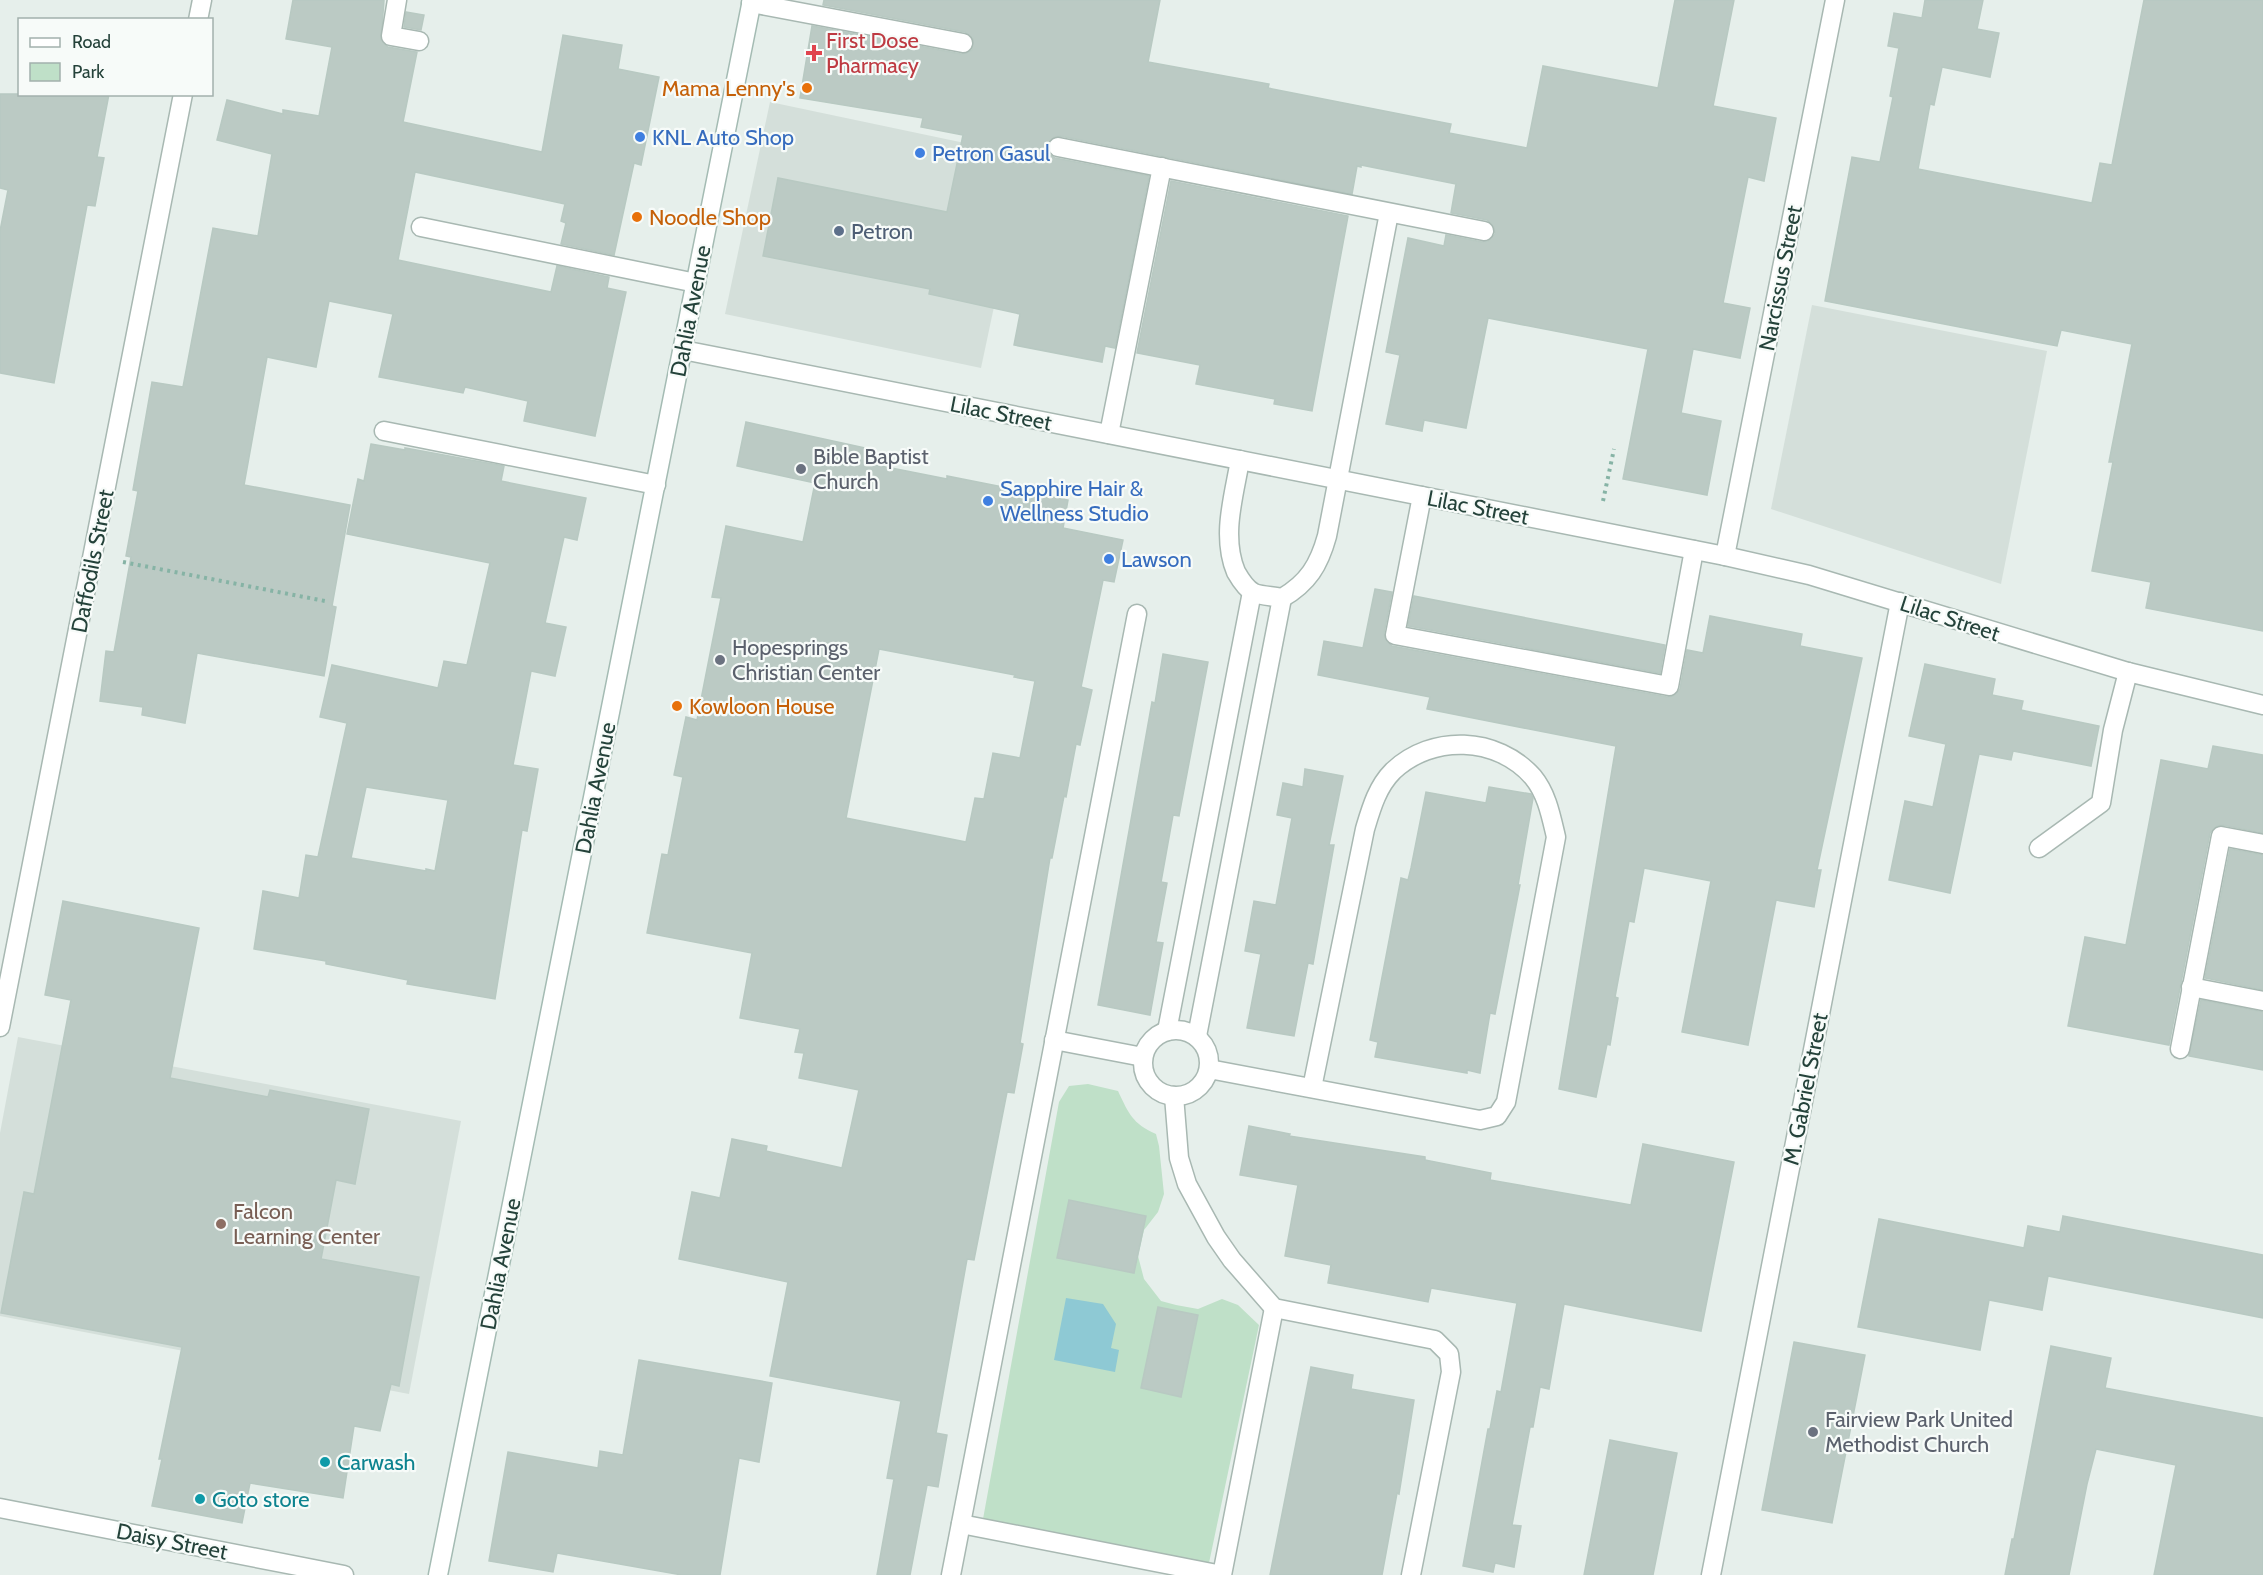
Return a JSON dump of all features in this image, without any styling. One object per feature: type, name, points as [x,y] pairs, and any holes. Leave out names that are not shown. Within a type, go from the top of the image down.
[{"type":"street","points":[[198,18],[202,0]]},
{"type":"street","points":[[397,0],[391,36],[419,41]]},
{"type":"street","name":"Narcissus Street","points":[[1725,556],[1834,0]]},
{"type":"street","points":[[752,1],[963,43]]},
{"type":"street","name":"Dahlia Avenue","points":[[438,1575],[752,1]]},
{"type":"street","name":"Daffodils Street","points":[[0,1027],[183,96]]},
{"type":"street","points":[[1058,147],[1484,231]]},
{"type":"street","points":[[1109,434],[1162,167]]},
{"type":"street","points":[[1240,460],[1229,522],[1228,540],[1232,562],[1240,580],[1252,592],[1282,598],[1298,588],[1311,573],[1322,552],[1389,213]]},
{"type":"street","points":[[421,227],[696,283]]},
{"type":"street","name":"Lilac Street","points":[[683,350],[1725,556],[1809,575],[2128,672],[2263,705]]},
{"type":"street","points":[[384,431],[656,485]]},
{"type":"street","points":[[1422,496],[1395,634],[1407,637],[1668,686],[1694,550]]},
{"type":"street","points":[[1167,1031],[1252,592]]},
{"type":"street","points":[[1197,1036],[1282,598]]},
{"type":"street","name":"M. Gabriel Street","points":[[1711,1575],[1900,602]]},
{"type":"street","points":[[951,1575],[1137,614]]},
{"type":"street","points":[[2039,848],[2101,803],[2114,730],[2128,672]]},
{"type":"street","points":[[1233,688],[1263,694]]},
{"type":"street","points":[[1209,1069],[1480,1120],[1497,1116],[1506,1102],[1556,837],[1549,805],[1533,778],[1509,757],[1480,745],[1449,744],[1418,753],[1392,772],[1374,798],[1365,829],[1312,1088]]},
{"type":"street","points":[[2180,1049],[2221,836],[2263,844]]},
{"type":"street","points":[[2191,987],[2263,1001]]},
{"type":"street","points":[[1167,1031],[1187,1031],[1197,1036],[1208,1051],[1209,1069],[1205,1081],[1186,1095],[1174,1096],[1157,1091],[1150,1084],[1143,1067],[1143,1057],[1151,1041],[1167,1031]]},
{"type":"street","points":[[1054,1041],[1143,1057]]},
{"type":"street","points":[[1174,1096],[1179,1158],[1187,1184],[1216,1237],[1232,1260],[1274,1308],[1435,1340],[1449,1354],[1451,1372],[1411,1575]]},
{"type":"street","points":[[961,1524],[1222,1575],[1274,1308]]},
{"type":"street","name":"Daisy Street","points":[[0,1508],[344,1575]]},
{"type":"path","points":[[1609,476],[1614,449]]},
{"type":"path","points":[[93,556],[325,601]]},
{"type":"shaded area","points":[[770,102],[1026,156],[981,368],[725,314]]},
{"type":"shaded area","points":[[1812,305],[2047,351],[2001,584],[1771,509]]},
{"type":"shaded area","name":"Falcon Learning Center","points":[[18,1037],[461,1121],[409,1394],[0,1316],[0,1133]]},
{"type":"green space","points":[[1088,1084],[1118,1091],[1136,1122],[1156,1134],[1164,1194],[1158,1212],[1144,1230],[1138,1256],[1144,1279],[1161,1301],[1198,1309],[1222,1299],[1238,1305],[1259,1325],[1209,1563],[983,1519],[1059,1102],[1069,1086]]},
{"type":"water","points":[[1066,1298],[1103,1304],[1116,1324],[1111,1348],[1119,1350],[1115,1372],[1054,1360]]},
{"type":"building","points":[[293,0],[384,0],[381,40],[388,47],[417,52],[403,122],[542,152],[563,35],[622,45],[618,69],[659,77],[641,165],[634,163],[614,255],[561,244],[566,223],[561,221],[565,204],[415,172],[398,260],[551,292],[557,266],[609,277],[607,288],[626,292],[595,436],[524,421],[528,401],[465,387],[463,393],[379,377],[393,314],[329,301],[316,367],[267,357],[244,485],[350,505],[332,606],[336,607],[324,676],[197,653],[185,723],[142,715],[143,707],[100,701],[106,651],[114,652],[131,557],[126,556],[138,491],[133,490],[152,382],[183,387],[213,228],[258,236],[272,154],[217,140],[227,100],[283,114],[283,110],[319,116],[332,47],[286,39]]},
{"type":"building","points":[[824,0],[1160,0],[1148,62],[1269,84],[1268,88],[1451,124],[1449,133],[1527,148],[1543,66],[1658,88],[1675,0],[1734,0],[1713,106],[1776,118],[1764,181],[1748,177],[1723,303],[1750,308],[1740,358],[1693,349],[1681,413],[1721,421],[1707,495],[1623,479],[1648,349],[1488,318],[1466,428],[1424,420],[1422,431],[1386,424],[1400,355],[1386,352],[1408,238],[1444,246],[1446,235],[1482,242],[1488,241],[1495,234],[1494,227],[1487,220],[1451,213],[1456,184],[1361,165],[1361,167],[1357,166],[1352,194],[1060,136],[1054,137],[1047,145],[1050,155],[1055,158],[1149,176],[1115,348],[1105,346],[1102,362],[1014,345],[1020,314],[929,294],[930,289],[763,256],[778,178],[947,212],[963,135],[921,127],[923,118],[800,98],[812,26],[961,54],[972,50],[973,39],[965,32],[823,5]]},
{"type":"building","points":[[1925,0],[1983,0],[1977,29],[1999,33],[1990,77],[1942,67],[1934,105],[1930,104],[1918,169],[2092,203],[2100,163],[2112,165],[2144,0],[2263,0],[2263,631],[2146,608],[2151,582],[2092,571],[2113,462],[2109,462],[2132,344],[2061,330],[2057,346],[1825,301],[1852,157],[1880,162],[1893,97],[1890,96],[1899,48],[1888,46],[1894,13],[1922,18]]},
{"type":"building","points":[[406,12],[424,15],[421,30],[404,27]]},
{"type":"building","points":[[0,94],[109,96],[97,157],[104,158],[95,206],[87,205],[54,383],[0,373],[0,231],[8,190],[0,188]]},
{"type":"building","points":[[1171,181],[1348,216],[1312,411],[1274,404],[1275,399],[1196,384],[1200,365],[1137,353]]},
{"type":"building","points":[[746,422],[870,449],[866,463],[947,479],[947,476],[1068,500],[1063,528],[1123,540],[1114,582],[1103,580],[1081,687],[1092,690],[1080,745],[1076,744],[1066,797],[1064,796],[1052,858],[1050,858],[1014,1093],[1007,1092],[974,1260],[967,1259],[936,1433],[947,1435],[938,1487],[927,1485],[910,1575],[877,1575],[894,1479],[887,1478],[901,1401],[770,1376],[788,1282],[679,1259],[692,1192],[720,1198],[732,1139],[767,1146],[766,1151],[842,1168],[859,1090],[799,1078],[804,1053],[795,1052],[800,1029],[740,1018],[752,953],[647,933],[662,854],[668,855],[683,777],[674,775],[686,717],[697,720],[721,598],[712,597],[726,526],[803,542],[815,483],[737,466]],"holes":[[[879,649],[1015,675],[1014,677],[1035,681],[1020,758],[993,753],[984,799],[975,798],[966,842],[846,818]]]},
{"type":"building","points":[[371,444],[504,466],[501,481],[586,498],[577,540],[564,537],[545,623],[566,627],[555,676],[531,671],[513,765],[538,769],[527,831],[522,830],[495,999],[407,984],[408,980],[326,964],[326,961],[254,949],[263,891],[299,898],[306,855],[318,857],[347,723],[320,717],[332,665],[438,688],[444,661],[467,665],[490,563],[347,534],[358,479],[364,481]],"holes":[[[366,787],[448,800],[435,871],[351,858]]]},
{"type":"building","points":[[1375,589],[1392,592],[1384,633],[1385,639],[1392,646],[1667,697],[1673,696],[1680,689],[1687,650],[1703,653],[1710,616],[1802,634],[1800,646],[1862,658],[1817,870],[1821,870],[1814,907],[1776,900],[1748,1045],[1682,1032],[1711,881],[1644,868],[1634,922],[1629,921],[1615,997],[1618,998],[1610,1045],[1607,1044],[1596,1097],[1559,1089],[1616,746],[1427,709],[1430,697],[1318,675],[1324,641],[1363,648]]},
{"type":"building","points":[[1414,596],[1665,645],[1660,673],[1408,626]]},
{"type":"building","points":[[1163,654],[1208,662],[1179,816],[1173,815],[1161,882],[1167,883],[1156,942],[1163,943],[1150,1015],[1098,1005],[1152,702],[1155,703]]},
{"type":"building","points":[[1925,664],[1995,679],[1992,695],[2023,701],[2021,710],[2099,726],[2091,766],[2013,751],[2011,760],[1979,754],[1950,893],[1889,880],[1905,801],[1933,807],[1946,744],[1909,736]]},
{"type":"building","points":[[2213,746],[2263,755],[2263,833],[2223,825],[2217,826],[2210,833],[2169,1045],[2068,1026],[2085,937],[2126,945],[2161,760],[2208,769]]},
{"type":"building","points":[[1305,769],[1343,776],[1329,845],[1334,845],[1313,964],[1308,963],[1294,1036],[1247,1028],[1261,954],[1245,951],[1254,901],[1276,905],[1292,818],[1277,815],[1283,783],[1303,787]]},
{"type":"building","points":[[1489,787],[1531,794],[1533,798],[1518,885],[1520,885],[1495,1014],[1490,1013],[1480,1073],[1467,1070],[1467,1073],[1375,1057],[1378,1042],[1370,1040],[1401,878],[1408,880],[1426,792],[1486,803]]},
{"type":"building","points":[[2230,849],[2263,855],[2263,990],[2205,978]]},
{"type":"building","name":"Falcon Learning Center","points":[[63,901],[199,928],[170,1078],[268,1097],[270,1090],[369,1109],[355,1184],[336,1180],[321,1259],[419,1277],[399,1386],[391,1384],[380,1431],[354,1426],[343,1498],[250,1483],[242,1523],[152,1506],[162,1459],[159,1459],[182,1347],[1,1313],[24,1192],[34,1194],[71,1000],[45,995]]},
{"type":"building","points":[[2201,1000],[2263,1012],[2263,1070],[2189,1056]]},
{"type":"building","points":[[1249,1126],[1290,1134],[1289,1136],[1425,1157],[1425,1160],[1491,1173],[1490,1180],[1631,1205],[1643,1144],[1734,1162],[1701,1331],[1564,1304],[1549,1389],[1540,1387],[1533,1427],[1530,1427],[1512,1525],[1521,1526],[1514,1567],[1495,1563],[1493,1572],[1463,1566],[1488,1429],[1490,1429],[1497,1391],[1501,1392],[1517,1303],[1431,1288],[1428,1302],[1328,1283],[1331,1265],[1285,1256],[1298,1185],[1240,1175]]},
{"type":"building","points":[[1069,1200],[1146,1216],[1134,1273],[1057,1258]]},
{"type":"building","points":[[2063,1216],[2263,1255],[2263,1318],[2048,1276],[2042,1310],[1989,1300],[1980,1350],[1858,1327],[1879,1219],[2024,1248],[2028,1226],[2060,1232]]},
{"type":"building","points":[[1158,1307],[1198,1315],[1181,1397],[1141,1388]]},
{"type":"building","name":"Fairview Park United Methodist Church","points":[[1794,1342],[1865,1355],[1832,1523],[1762,1510]]},
{"type":"building","points":[[2051,1346],[2111,1358],[2105,1388],[2263,1418],[2263,1575],[2154,1575],[2176,1465],[2096,1449],[2069,1575],[2005,1575]]},
{"type":"building","points":[[639,1360],[772,1383],[759,1462],[739,1458],[720,1575],[682,1575],[557,1553],[553,1572],[489,1561],[508,1452],[598,1468],[600,1451],[623,1455]]},
{"type":"building","points":[[1311,1367],[1353,1375],[1351,1389],[1414,1400],[1399,1494],[1397,1493],[1382,1575],[1270,1575]]},
{"type":"building","points":[[1610,1440],[1677,1453],[1653,1575],[1584,1575]]},
{"type":"place","name":"First Dose Pharmacy","points":[[814,53]]},
{"type":"place","name":"Mama Lenny's","points":[[807,88]]},
{"type":"place","name":"KNL Auto Shop","points":[[640,137]]},
{"type":"place","name":"Petron Gasul","points":[[920,153]]},
{"type":"place","name":"Noodle Shop","points":[[637,217]]},
{"type":"place","name":"Petron","points":[[839,231]]},
{"type":"place","name":"Bible Baptist Church","points":[[801,469]]},
{"type":"place","name":"Sapphire Hair & Wellness Studio","points":[[988,501]]},
{"type":"place","name":"Lawson","points":[[1109,559]]},
{"type":"place","name":"Hopesprings Christian Center","points":[[720,660]]},
{"type":"place","name":"Kowloon House","points":[[677,706]]},
{"type":"place","name":"Falcon Learning Center","points":[[221,1224]]},
{"type":"place","name":"Fairview Park United Methodist Church","points":[[1813,1432]]},
{"type":"place","name":"Carwash","points":[[325,1462]]},
{"type":"place","name":"Goto store","points":[[200,1499]]}]
